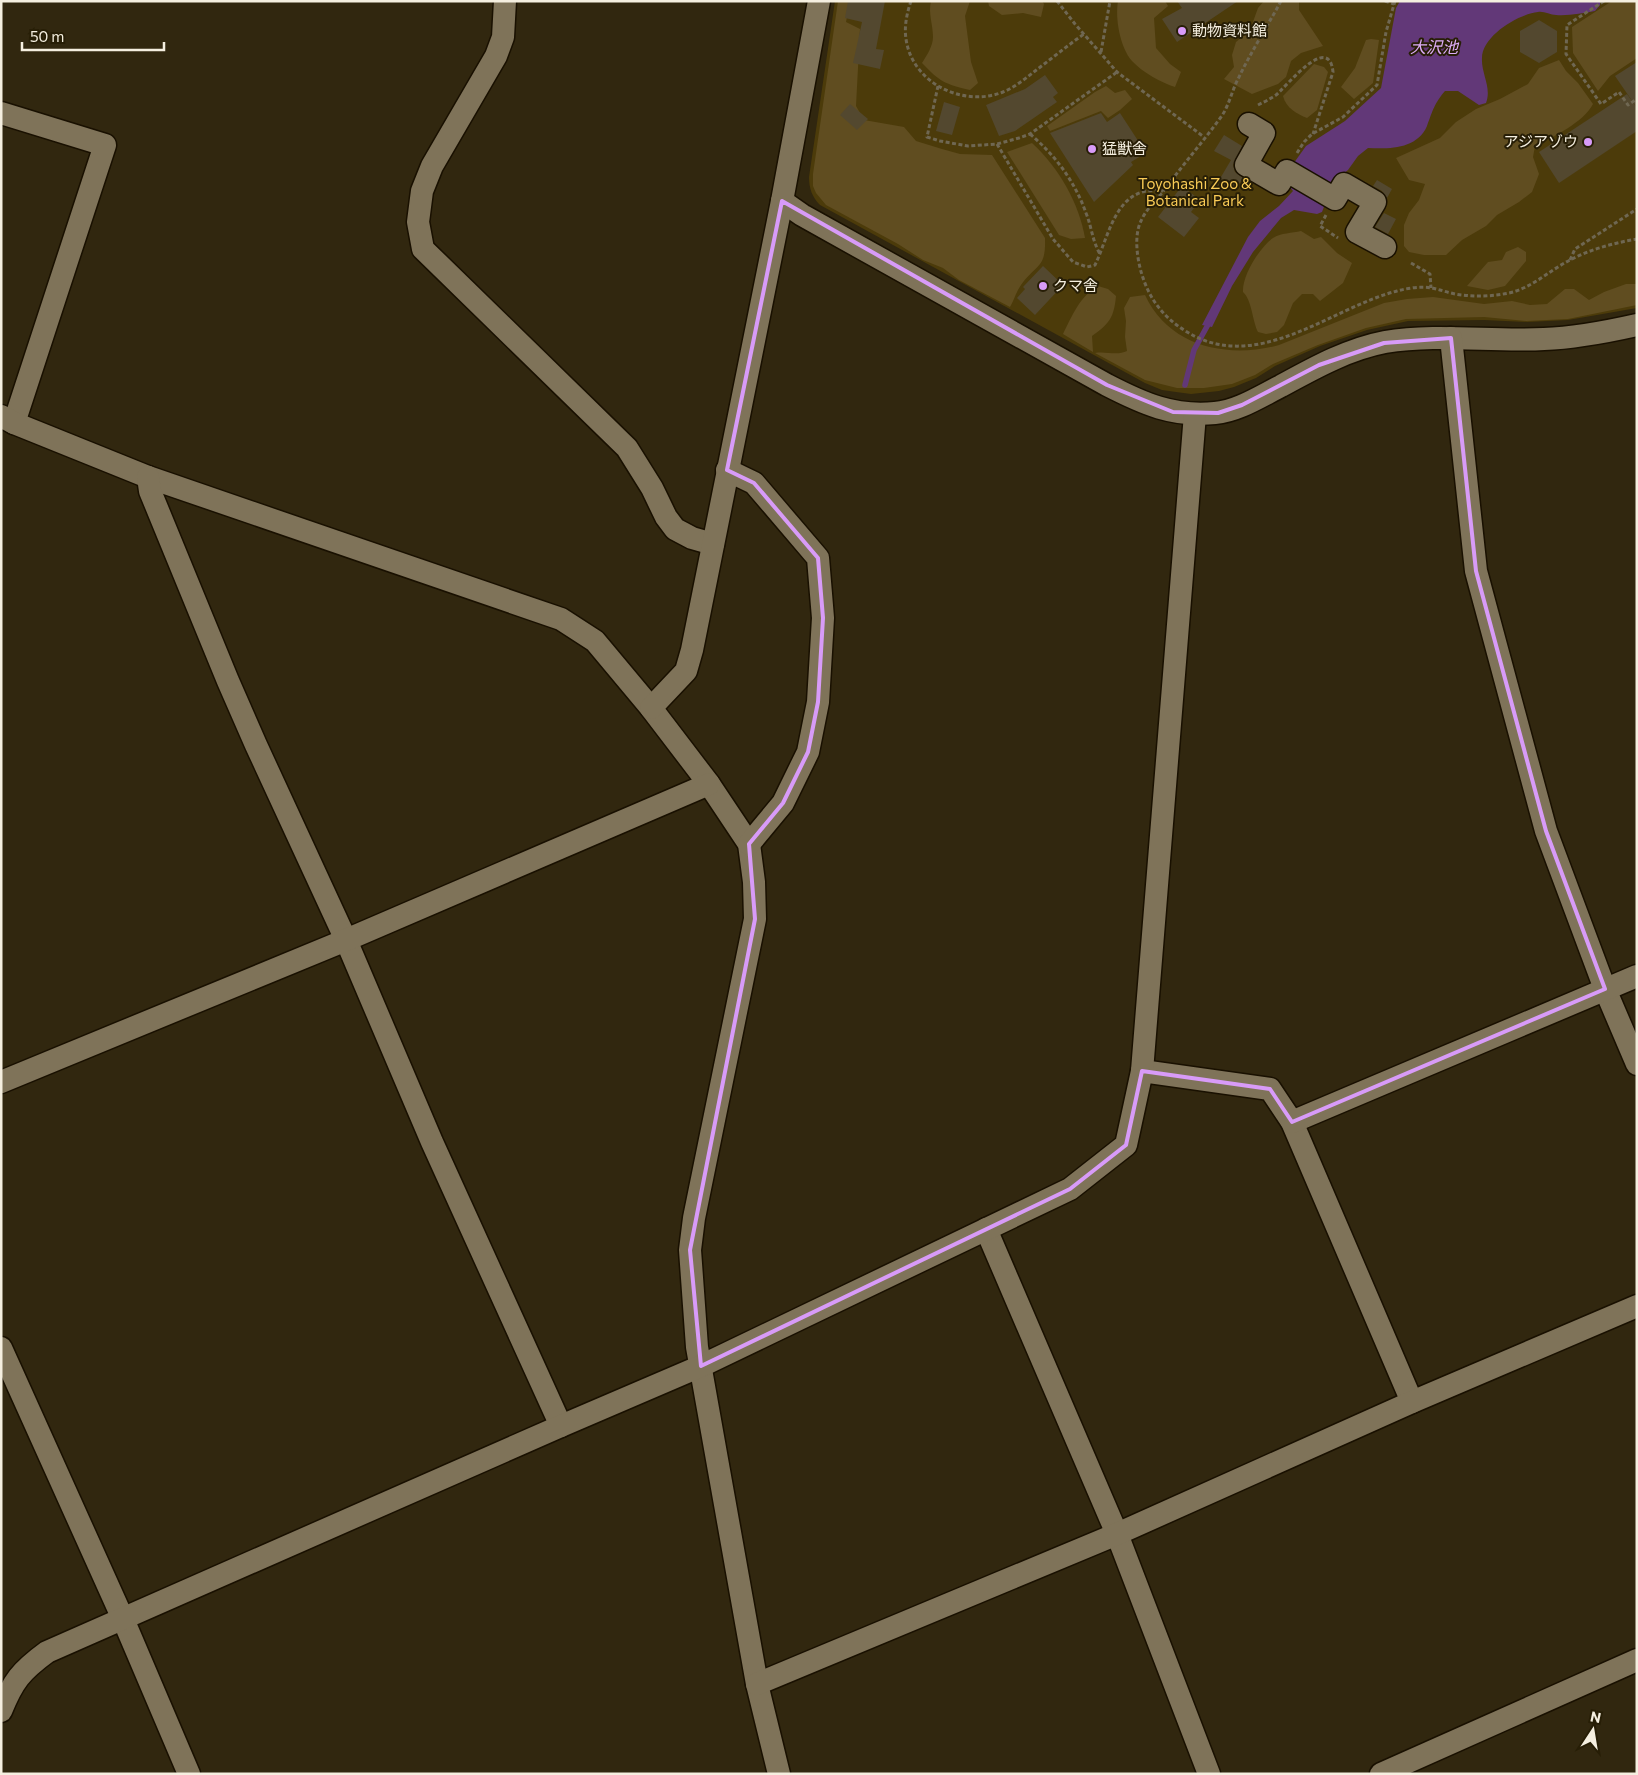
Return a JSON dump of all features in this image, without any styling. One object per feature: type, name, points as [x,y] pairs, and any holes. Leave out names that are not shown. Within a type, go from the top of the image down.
[{"type":"street","points":[[505,1],[503,37],[496,56],[432,166],[422,191],[418,222],[423,249],[627,448],[652,488],[666,517],[675,529],[692,538],[713,544]]},
{"type":"street","points":[[651,708],[686,670],[782,201],[818,1]]},
{"type":"street","points":[[1,113],[105,145],[8,420],[148,477],[561,620],[595,641],[651,708],[709,784],[749,844],[754,882],[755,918],[696,1208],[690,1250],[697,1348],[757,1684],[779,1774]]},
{"type":"street","points":[[1250,117],[1264,133],[1246,165],[1279,184],[1287,171],[1335,199],[1344,184],[1375,202],[1357,232],[1385,247]]},
{"type":"street","points":[[782,201],[802,215],[1135,399],[1173,412],[1195,414],[1218,412],[1242,405],[1319,365],[1357,350],[1384,343],[1412,338],[1544,340],[1596,334],[1637,325]]},
{"type":"street","points":[[1451,338],[1476,571],[1546,832],[1605,989],[1637,1064]]},
{"type":"street","points":[[1,1711],[9,1690],[26,1667],[47,1652],[701,1366],[1070,1189],[1126,1145],[1142,1071],[1195,414]]},
{"type":"street","points":[[727,470],[754,483],[818,558],[823,618],[818,702],[808,752],[783,803],[749,844]]},
{"type":"street","points":[[148,477],[150,491],[228,681],[346,940],[432,1142],[561,1426]]},
{"type":"street","points":[[1,1082],[346,940],[709,784]]},
{"type":"street","points":[[1292,1122],[1637,976]]},
{"type":"street","points":[[1142,1071],[1270,1088],[1292,1122],[1412,1402]]},
{"type":"street","points":[[986,1229],[1117,1534],[1209,1774]]},
{"type":"street","points":[[757,1684],[1117,1534],[1412,1402],[1637,1306]]},
{"type":"street","points":[[1,1348],[123,1619],[189,1774]]},
{"type":"street","points":[[1381,1774],[1637,1660]]},
{"type":"path","points":[[911,1],[905,25],[905,38],[908,49],[920,70],[938,86],[963,96],[976,97],[1003,92],[1015,86],[1084,34]]},
{"type":"path","points":[[1058,1],[1066,14],[1117,72],[1204,137]]},
{"type":"path","points":[[1100,53],[1110,1]]},
{"type":"path","points":[[1281,1],[1238,78],[1222,115],[1140,221],[1138,245],[1140,270],[1149,292],[1163,312],[1182,329],[1204,340],[1228,346],[1260,344],[1302,330],[1357,305],[1409,289],[1431,288],[1472,296],[1503,294],[1523,289],[1569,260],[1602,247],[1637,239]]},
{"type":"path","points":[[1293,159],[1304,142],[1312,134],[1343,116],[1377,85],[1386,32],[1395,3],[1385,1]]},
{"type":"path","points":[[1604,1],[1567,25],[1566,54],[1602,104],[1619,92],[1628,105],[1637,99]]},
{"type":"path","points":[[1250,117],[1313,59],[1322,58],[1331,62],[1333,72],[1312,134]]},
{"type":"path","points":[[938,86],[926,137],[954,144],[982,146],[1030,134],[1117,72]]},
{"type":"path","points":[[1030,134],[1051,154],[1076,188],[1087,215],[1093,243],[1100,254]]},
{"type":"path","points":[[996,144],[1053,239],[1073,262],[1087,267],[1094,265],[1100,254],[1109,226],[1130,198],[1150,190],[1163,191]]},
{"type":"path","points":[[1569,260],[1576,249],[1637,208]]},
{"type":"path","points":[[1411,263],[1430,274],[1431,288]]},
{"type":"highlighted area","points":[[782,201],[1107,385],[1173,412],[1218,413],[1242,405],[1319,365],[1384,343],[1451,338],[1476,571],[1546,831],[1605,989],[1292,1122],[1270,1089],[1142,1071],[1126,1145],[1070,1189],[701,1366],[690,1250],[755,919],[749,844],[783,803],[808,752],[818,702],[823,618],[818,558],[754,483],[727,470]]},
{"type":"green space","name":"Toyohashi Zoo & Botanical Park","points":[[835,1],[1637,1],[1637,308],[1568,320],[1527,322],[1484,320],[1408,321],[1367,330],[1320,346],[1234,387],[1219,391],[1191,394],[1162,390],[1145,383],[817,202],[812,192],[809,177]]},
{"type":"shaded area","points":[[838,1],[850,1],[846,22],[860,29],[856,106],[864,120],[904,127],[916,141],[960,154],[992,155],[1045,238],[1042,261],[1021,285],[1010,307],[959,280],[943,268],[923,260],[898,244],[826,205],[816,193],[813,186],[813,174]]},
{"type":"shaded area","points":[[931,1],[970,1],[965,16],[971,62],[978,83],[970,90],[943,81],[922,63],[933,40]]},
{"type":"shaded area","points":[[988,1],[1042,1],[1044,4],[1041,17],[1023,13],[1002,15],[989,6]]},
{"type":"shaded area","points":[[1118,1],[1165,1],[1168,6],[1154,18],[1156,48],[1170,64],[1181,72],[1175,87],[1147,73],[1136,65],[1128,55],[1119,33]]},
{"type":"shaded area","points":[[1264,1],[1299,1],[1299,10],[1323,46],[1301,53],[1291,61],[1286,77],[1278,84],[1252,94],[1224,79],[1234,67],[1232,55],[1236,42],[1250,30],[1258,8]]},
{"type":"shaded area","points":[[1612,1],[1637,1],[1637,58],[1610,76],[1598,91],[1573,53],[1572,27]]},
{"type":"shaded area","points":[[1366,40],[1379,40],[1373,83],[1354,99],[1341,87],[1355,68]]},
{"type":"shaded area","points":[[1559,60],[1593,104],[1589,111],[1575,123],[1559,134],[1535,146],[1533,157],[1539,174],[1532,192],[1497,215],[1486,226],[1462,240],[1446,255],[1424,255],[1409,252],[1404,246],[1404,225],[1409,213],[1419,200],[1425,184],[1409,180],[1396,158],[1440,138],[1456,122],[1476,109],[1528,84],[1539,68]]},
{"type":"shaded area","points":[[1314,64],[1324,67],[1328,72],[1317,110],[1307,118],[1289,107],[1283,96]]},
{"type":"shaded area","points":[[1106,86],[1115,93],[1125,90],[1132,99],[1108,118],[1101,111],[1050,131],[1047,126]]},
{"type":"shaded area","points":[[1032,143],[1051,163],[1073,199],[1085,238],[1071,239],[1059,235],[1007,152]]},
{"type":"shaded area","points":[[1301,231],[1314,239],[1321,237],[1337,253],[1352,263],[1343,283],[1320,301],[1313,294],[1302,294],[1293,303],[1284,325],[1277,332],[1266,334],[1258,332],[1248,300],[1243,292],[1245,278],[1262,248],[1273,238]]},
{"type":"shaded area","points":[[1518,247],[1526,252],[1526,261],[1505,286],[1488,290],[1467,286],[1488,262],[1502,260],[1506,252]]},
{"type":"shaded area","points":[[1626,284],[1637,284],[1637,305],[1568,319],[1526,321],[1484,317],[1406,319],[1366,328],[1318,345],[1232,384],[1204,388],[1177,388],[1145,380],[1095,353],[1127,351],[1124,308],[1130,297],[1145,295],[1156,313],[1169,327],[1184,337],[1202,345],[1240,350],[1260,349],[1279,345],[1384,303],[1407,299],[1433,297],[1484,304],[1512,301],[1530,305],[1547,304],[1565,289],[1574,289],[1589,300]]},
{"type":"shaded area","points":[[1098,286],[1108,289],[1116,296],[1110,320],[1092,336],[1093,352],[1063,334],[1081,301]]},
{"type":"water","name":"大沢池","points":[[1400,1],[1600,1],[1600,5],[1595,11],[1576,14],[1556,15],[1540,12],[1530,14],[1511,22],[1494,34],[1484,50],[1482,58],[1488,91],[1486,103],[1479,105],[1458,91],[1445,91],[1432,111],[1427,126],[1417,139],[1394,148],[1368,148],[1336,180],[1322,212],[1317,214],[1294,210],[1281,218],[1253,252],[1232,286],[1212,327],[1202,325],[1248,237],[1260,221],[1279,206],[1293,191],[1286,182],[1291,167],[1306,146],[1345,121],[1381,88],[1396,8]]},
{"type":"building","points":[[848,1],[885,1],[876,49],[884,50],[880,69],[853,63],[862,22],[845,18]]},
{"type":"building","name":"動物資料館","points":[[1177,1],[1238,1],[1177,42],[1162,19],[1182,8]]},
{"type":"building","points":[[1539,20],[1557,31],[1557,52],[1539,63],[1520,52],[1520,31]]},
{"type":"building","points":[[1637,62],[1637,108],[1615,76]]},
{"type":"building","points":[[1045,75],[1058,93],[1053,97],[1057,102],[1015,131],[999,136],[986,105],[1025,89]]},
{"type":"building","name":"アジアゾウ","points":[[1627,94],[1637,108],[1637,131],[1559,183],[1539,152]]},
{"type":"building","points":[[944,102],[960,107],[952,135],[936,131]]},
{"type":"building","points":[[850,104],[868,119],[857,130],[840,115]]},
{"type":"building","name":"猛獣舎","points":[[1101,113],[1107,122],[1120,113],[1146,153],[1131,162],[1133,165],[1094,202],[1050,133]]},
{"type":"building","points":[[1224,135],[1242,146],[1233,165],[1235,172],[1243,178],[1235,191],[1218,182],[1231,160],[1214,151]]},
{"type":"building","points":[[1377,180],[1392,189],[1387,198],[1382,191],[1373,186]]},
{"type":"building","points":[[1182,186],[1200,200],[1191,212],[1199,218],[1184,237],[1158,217]]},
{"type":"building","points":[[1384,213],[1396,219],[1388,234],[1375,227]]},
{"type":"building","name":"クマ舎","points":[[1043,266],[1063,285],[1035,315],[1017,298],[1025,289],[1023,287]]},
{"type":"waterway","points":[[1185,385],[1194,350],[1210,321]]},
{"type":"place","name":"動物資料館","points":[[1182,31]]},
{"type":"place","name":"アジアゾウ","points":[[1588,142]]},
{"type":"place","name":"猛獣舎","points":[[1092,149]]},
{"type":"place","name":"クマ舎","points":[[1043,286]]}]
